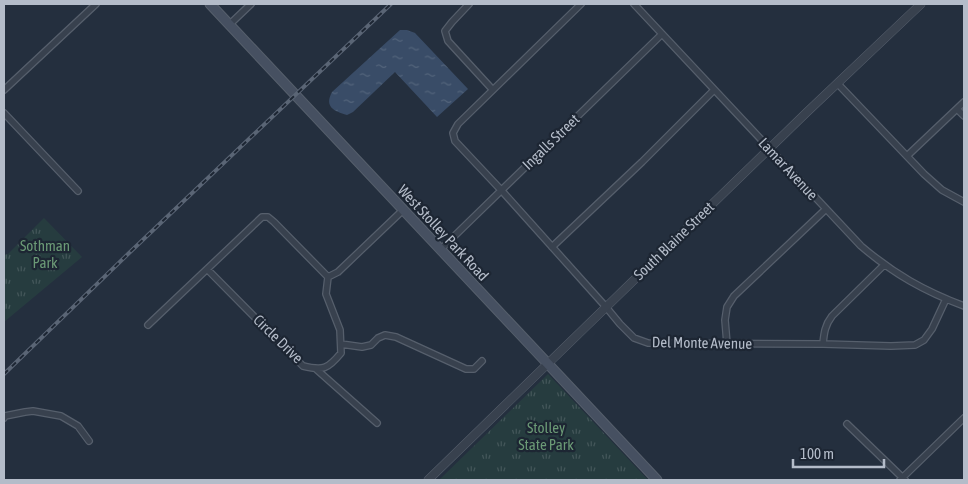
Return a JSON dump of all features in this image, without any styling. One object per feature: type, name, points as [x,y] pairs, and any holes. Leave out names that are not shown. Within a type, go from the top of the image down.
[{"type":"main road","name":"West Stolley Park Road","points":[[210,4],[657,480]]},
{"type":"street","points":[[4,90],[96,4]]},
{"type":"street","points":[[230,24],[251,4]]},
{"type":"street","points":[[469,4],[445,31],[448,41],[492,90],[581,4]]},
{"type":"street","name":"Lamar Avenue","points":[[634,4],[861,246],[884,265],[918,286],[964,306]]},
{"type":"street","name":"South Blaine Street","points":[[428,480],[921,4]]},
{"type":"street","name":"Ingalls Street","points":[[440,250],[662,34]]},
{"type":"street","points":[[838,84],[924,174],[942,190],[964,202]]},
{"type":"street","name":"Del Monte Avenue","points":[[492,90],[458,124],[453,133],[455,141],[634,338],[648,343],[915,345],[924,340],[932,329],[946,299]]},
{"type":"street","points":[[552,247],[642,162],[714,90]]},
{"type":"street","points":[[907,156],[964,102]]},
{"type":"street","points":[[957,109],[964,116]]},
{"type":"street","points":[[4,113],[78,191]]},
{"type":"street","points":[[727,344],[725,320],[727,307],[734,296],[826,209]]},
{"type":"street","points":[[328,277],[338,272],[403,210]]},
{"type":"street","points":[[148,325],[262,217],[268,217],[274,222],[328,277]]},
{"type":"street","points":[[823,344],[824,332],[828,322],[884,265]]},
{"type":"street","name":"Circle Drive","points":[[207,269],[303,366],[316,369],[327,367],[342,353],[341,344]]},
{"type":"street","points":[[328,277],[326,294],[340,330],[341,344],[362,347],[371,345],[378,338],[385,335],[466,369],[474,369],[482,361]]},
{"type":"street","points":[[316,369],[377,423]]},
{"type":"street","points":[[4,418],[5,416],[33,411],[61,416],[78,426],[89,441]]},
{"type":"street","points":[[847,424],[903,479],[964,418]]},
{"type":"green space","name":"Sothman Park","points":[[44,218],[82,257],[4,322],[4,255],[8,254]]},
{"type":"green space","name":"Stolley State Park","points":[[548,374],[648,480],[439,480]]},
{"type":"water","points":[[400,30],[415,33],[468,89],[437,117],[395,72],[353,112],[347,115],[334,110],[329,101],[332,92]]},
{"type":"railway","points":[[4,374],[391,4]]}]
